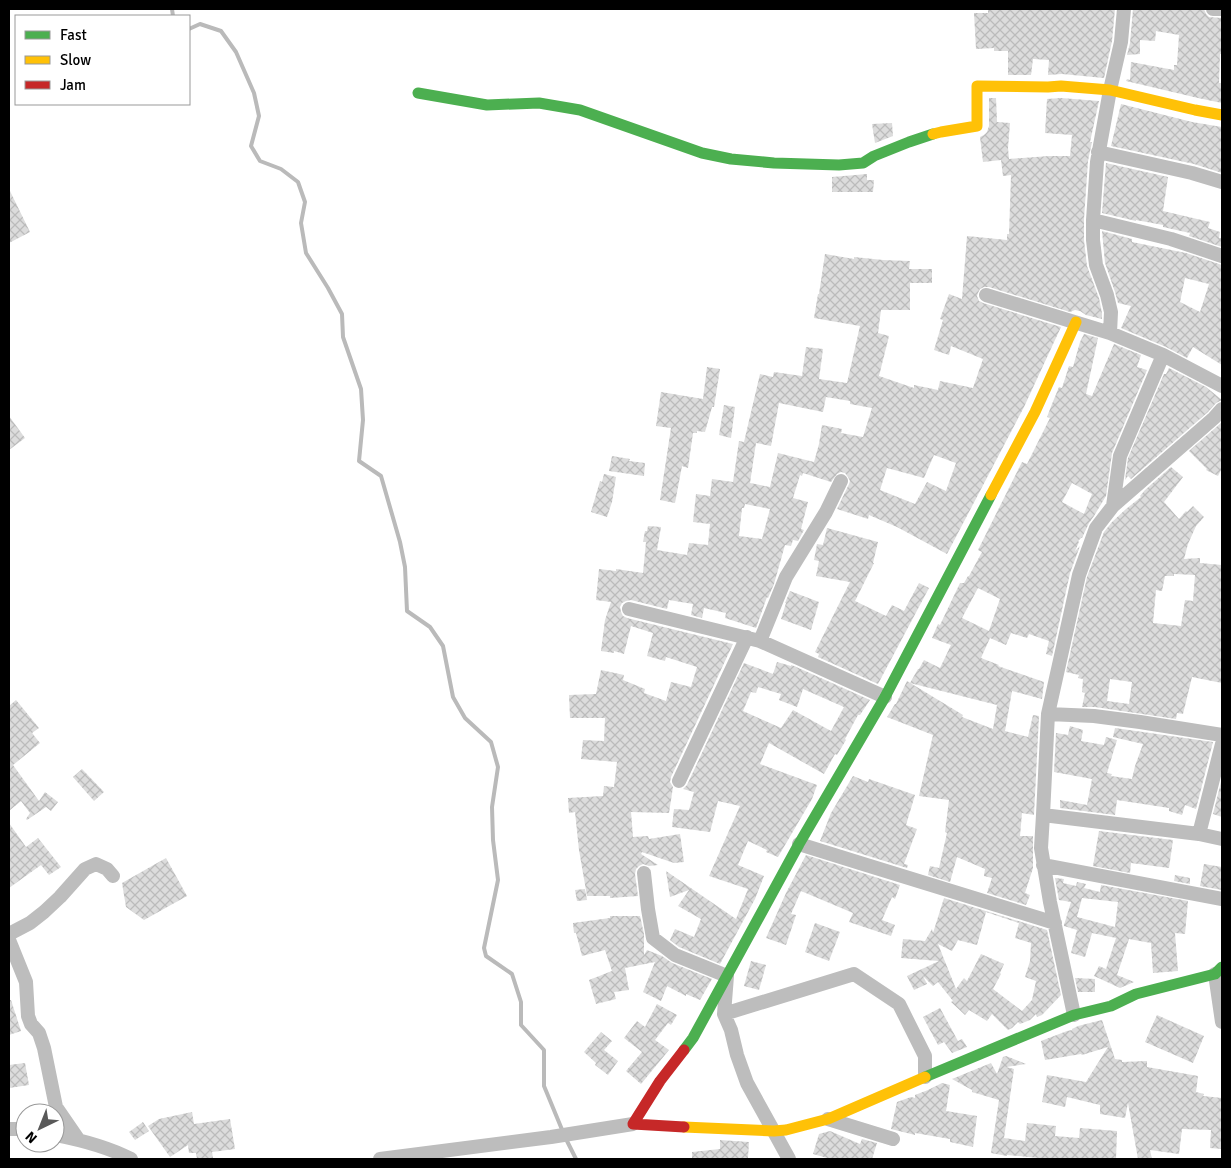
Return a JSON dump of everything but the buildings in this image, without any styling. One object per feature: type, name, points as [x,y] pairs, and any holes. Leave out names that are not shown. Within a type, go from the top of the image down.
[{"type":"street","points":[[1110,333],[1111,312],[1096,265],[1093,220],[1098,152],[1121,42],[1124,9]]},
{"type":"street","points":[[1214,9],[1222,9]]},
{"type":"street","points":[[418,93],[487,105],[539,103],[580,110],[702,153],[731,159],[774,163],[839,165],[863,163],[874,156],[909,142],[941,132],[977,126],[977,86],[1061,86],[1110,90],[1222,115]]},
{"type":"street","points":[[1098,152],[1222,182]]},
{"type":"street","points":[[1093,220],[1171,239],[1222,256]]},
{"type":"street","points":[[986,295],[1110,333],[1164,355],[1222,386]]},
{"type":"street","points":[[633,1124],[660,1081],[693,1038],[799,844],[885,697],[1035,412],[1076,322]]},
{"type":"street","points":[[1113,506],[1120,456],[1164,355]]},
{"type":"street","points":[[1074,1016],[1041,848],[1048,714],[1079,575],[1096,528],[1113,506],[1222,409]]},
{"type":"street","points":[[679,782],[786,577],[826,512],[841,481]]},
{"type":"street","points":[[629,609],[753,639],[885,697]]},
{"type":"street","points":[[1048,714],[1131,720],[1222,735]]},
{"type":"street","points":[[1200,834],[1222,744]]},
{"type":"street","points":[[1043,815],[1200,834],[1222,839]]},
{"type":"street","points":[[799,844],[1055,923]]},
{"type":"street","points":[[9,934],[30,923],[44,912],[85,869],[96,864],[107,869],[113,876]]},
{"type":"street","points":[[1043,865],[1222,899]]},
{"type":"street","points":[[644,873],[653,938],[674,955],[727,976]]},
{"type":"street","points":[[9,940],[26,982],[28,1016],[31,1024],[39,1033],[44,1048],[53,1103]]},
{"type":"street","points":[[380,1159],[551,1137],[633,1124],[786,1130],[828,1119],[1074,1016],[1111,1006],[1136,994],[1219,970],[1222,1022]]},
{"type":"street","points":[[724,1014],[854,974],[899,1004],[925,1056],[925,1077]]},
{"type":"street","points":[[727,976],[724,1014],[731,1030],[736,1055],[747,1083],[789,1159]]},
{"type":"street","points":[[828,1119],[893,1139]]},
{"type":"street","points":[[65,1123],[78,1139]]},
{"type":"street","points":[[65,1137],[78,1139],[131,1159]]},
{"type":"waterway","points":[[172,9],[173,15]]},
{"type":"waterway","points":[[190,29],[200,24],[221,31],[236,52],[254,93],[259,116],[251,146],[260,161],[281,169],[298,182],[305,202],[301,223],[306,253],[342,314],[343,337],[361,389],[363,420],[359,461],[381,476],[400,542],[405,567],[407,611],[430,627],[443,646],[453,697],[465,718],[491,742],[498,767],[492,807],[493,840],[498,880],[484,948],[486,956],[512,974],[521,1002],[521,1025],[544,1050],[544,1086],[563,1132]]},
{"type":"waterway","points":[[566,1139],[576,1159]]},
{"type":"traffic: fast","points":[[418,93],[487,105],[539,103],[580,110],[702,153],[731,159],[774,163],[839,165],[863,163],[874,156],[933,134]]},
{"type":"traffic: fast","points":[[684,1050],[693,1038],[799,844],[885,697],[991,495]]},
{"type":"traffic: fast","points":[[925,1077],[1074,1015],[1111,1006],[1136,994],[1215,974],[1222,967]]},
{"type":"traffic: slow","points":[[933,134],[977,126],[977,86],[1061,86],[1110,90],[1222,115]]},
{"type":"traffic: slow","points":[[991,495],[1035,412],[1076,322]]},
{"type":"traffic: slow","points":[[684,1127],[786,1130],[828,1119],[925,1077]]},
{"type":"traffic: jam","points":[[684,1050],[660,1081],[633,1124],[684,1127]]}]
